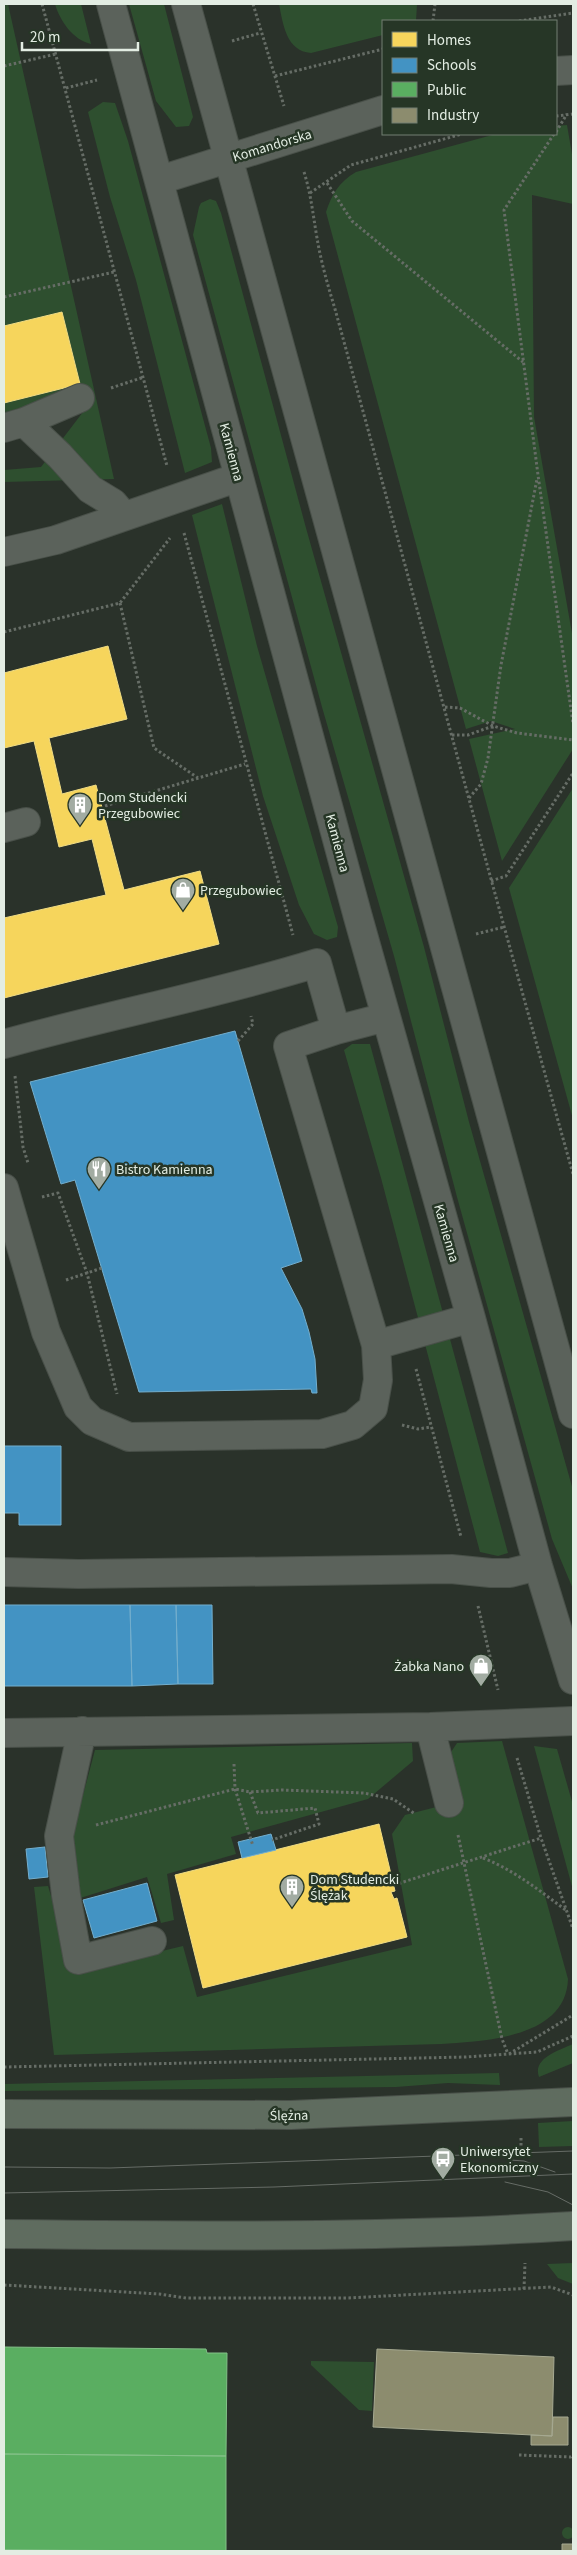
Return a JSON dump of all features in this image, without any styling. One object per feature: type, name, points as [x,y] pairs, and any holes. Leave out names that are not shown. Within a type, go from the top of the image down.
[{"type":"main road","name":"Ślężna","points":[[4,2114],[291,2115],[573,2102]]},
{"type":"main road","points":[[4,2234],[197,2236],[443,2232],[573,2226]]},
{"type":"street","name":"Kamienna","points":[[111,4],[386,1017],[471,1318],[538,1566],[573,1680]]},
{"type":"street","points":[[186,4],[573,1414]]},
{"type":"street","points":[[557,71],[573,70]]},
{"type":"street","name":"Komandorska","points":[[160,180],[382,110]]},
{"type":"street","points":[[14,425],[80,398]]},
{"type":"street","points":[[14,425],[60,456],[90,489],[113,503],[124,516]]},
{"type":"street","points":[[4,552],[56,540],[239,477]]},
{"type":"street","points":[[4,1044],[79,1023],[183,1001],[317,963],[336,1030]]},
{"type":"street","points":[[4,1188],[46,1332],[78,1407],[92,1421],[129,1438],[322,1434],[353,1425],[374,1408],[378,1380],[376,1345],[288,1046],[336,1030],[386,1017]]},
{"type":"street","points":[[376,1345],[471,1318]]},
{"type":"street","points":[[4,1572],[79,1574],[451,1569],[510,1573],[538,1566]]},
{"type":"street","points":[[4,1733],[430,1727],[573,1721]]},
{"type":"street","points":[[430,1727],[449,1803]]},
{"type":"street","points":[[82,1731],[59,1836],[66,1895],[78,1960],[152,1941]]},
{"type":"path","points":[[253,4],[260,32],[283,102]]},
{"type":"path","points":[[433,20],[435,4]]},
{"type":"path","points":[[527,20],[573,14]]},
{"type":"path","points":[[226,43],[260,32]]},
{"type":"path","points":[[275,76],[382,49]]},
{"type":"path","points":[[4,66],[56,54]]},
{"type":"path","points":[[66,88],[99,80]]},
{"type":"path","points":[[557,130],[567,114]]},
{"type":"path","points":[[557,116],[573,114]]},
{"type":"path","points":[[310,193],[351,165],[458,135]]},
{"type":"path","points":[[554,135],[504,210],[538,475],[573,724]]},
{"type":"path","points":[[303,171],[310,193],[317,240],[334,309],[445,707],[532,1033],[573,1174]]},
{"type":"path","points":[[327,183],[352,221],[523,362]]},
{"type":"path","points":[[4,297],[114,272]]},
{"type":"path","points":[[128,382],[144,377]]},
{"type":"path","points":[[469,799],[481,784],[493,726],[501,665],[538,475]]},
{"type":"path","points":[[4,632],[120,603],[176,531]]},
{"type":"path","points":[[120,603],[154,748],[198,778]]},
{"type":"path","points":[[445,707],[460,708],[493,726],[517,734],[573,740]]},
{"type":"path","points":[[452,735],[468,735],[493,726]]},
{"type":"path","points":[[105,806],[245,764]]},
{"type":"path","points":[[491,881],[506,876],[573,773]]},
{"type":"path","points":[[469,935],[504,927]]},
{"type":"path","points":[[238,1041],[254,1024]]},
{"type":"path","points":[[39,1198],[58,1193],[87,1273],[120,1403]]},
{"type":"path","points":[[60,1281],[102,1268]]},
{"type":"path","points":[[235,1789],[253,1846]]},
{"type":"path","points":[[59,1836],[235,1789],[250,1792],[282,1790],[364,1793],[393,1799],[424,1819]]},
{"type":"path","points":[[250,1792],[258,1814],[316,1808],[319,1824],[272,1840]]},
{"type":"path","points":[[449,1803],[459,1838],[463,1864],[502,2039],[508,2054]]},
{"type":"path","points":[[452,1835],[459,1838]]},
{"type":"path","points":[[394,1885],[541,1838]]},
{"type":"path","points":[[482,1858],[500,1865],[530,1883],[567,1911]]},
{"type":"path","points":[[508,2054],[573,2015]]},
{"type":"path","points":[[4,2067],[456,2057],[536,2052],[573,2036]]},
{"type":"path","points":[[524,2289],[525,2263]]},
{"type":"path","points":[[4,2284],[159,2294],[186,2298],[348,2298],[551,2287],[573,2295]]},
{"type":"path","points":[[519,2455],[571,2457],[573,2455]]},
{"type":"green space","points":[[4,4],[8,4],[114,479],[4,482],[4,470],[41,467],[83,412],[80,391],[4,413],[4,403],[80,383],[62,312],[4,326]]},
{"type":"green space","points":[[55,4],[81,4],[91,44],[84,42],[68,29],[60,17]]},
{"type":"green space","points":[[129,4],[164,4],[193,117],[189,126],[176,127],[156,101]]},
{"type":"green space","points":[[279,4],[417,4],[416,20],[382,20],[382,35],[311,53],[296,47],[291,42],[284,28]]},
{"type":"green space","points":[[103,102],[115,103],[128,141],[211,448],[212,462],[185,473],[136,280],[110,197],[88,112]]},
{"type":"green space","points":[[567,125],[573,160],[573,204],[532,195],[534,417],[573,639],[573,749],[502,861],[469,739],[515,729],[491,721],[466,729],[326,212],[337,189],[356,172],[492,135],[557,135],[557,126]]},
{"type":"green space","points":[[210,199],[216,201],[221,213],[306,528],[424,947],[469,1122],[573,1490],[573,1589],[552,1539],[457,1197],[394,956],[322,707],[193,235],[199,207],[201,203]]},
{"type":"green space","points":[[222,504],[257,646],[338,927],[337,937],[327,940],[314,934],[299,905],[263,796],[192,515]]},
{"type":"green space","points":[[573,788],[573,1119],[509,888]]},
{"type":"green space","points":[[352,1044],[370,1044],[508,1553],[498,1556],[480,1552],[381,1178],[344,1050]]},
{"type":"green space","points":[[502,1741],[568,1979],[564,1999],[554,2014],[539,2025],[500,2038],[441,2044],[54,2055],[34,1887],[48,1886],[74,1972],[183,1946],[197,1997],[412,1945],[392,1834],[405,1815],[452,1803],[442,1766],[457,1743]]},
{"type":"green space","points":[[412,1743],[413,1761],[368,1799],[231,1837],[236,1854],[167,1874],[174,1920],[161,1923],[147,1877],[74,1900],[69,1848],[95,1750]]},
{"type":"green space","points":[[534,1746],[557,1749],[573,1805],[573,1890]]},
{"type":"green space","points":[[573,2044],[573,2063],[539,2077],[538,2070],[543,2060]]},
{"type":"green space","points":[[499,2073],[500,2085],[448,2083],[396,2087],[4,2091],[4,2084]]},
{"type":"green space","points":[[573,2121],[573,2146],[539,2147],[538,2123]]},
{"type":"green space","points":[[573,2263],[573,2284],[558,2278],[547,2264]]},
{"type":"green space","points":[[311,2361],[374,2362],[372,2411],[359,2410],[311,2365]]},
{"type":"green space","points":[[566,2527],[570,2527],[574,2533],[570,2539],[566,2539],[562,2535],[562,2531]]},
{"type":"building: Homes","points":[[62,312],[80,384],[4,403],[4,326]]},
{"type":"building: Homes","name":"Dom Studencki Przegubowiec","points":[[108,646],[127,719],[49,738],[62,794],[96,785],[124,890],[200,871],[219,944],[4,998],[4,918],[106,895],[92,839],[59,847],[34,741],[4,748],[4,673]]},
{"type":"building: Homes","name":"Dom Studencki Ślężak","points":[[379,1824],[395,1891],[391,1892],[394,1899],[397,1898],[407,1937],[203,1988],[175,1875]]},
{"type":"building: Schools","points":[[235,1031],[302,1261],[281,1268],[302,1309],[309,1332],[315,1359],[317,1393],[312,1393],[311,1389],[139,1392],[75,1180],[61,1184],[30,1082]]},
{"type":"building: Schools","points":[[4,1446],[61,1446],[61,1525],[19,1525],[19,1513],[4,1513]]},
{"type":"building: Schools","points":[[4,1605],[130,1605],[132,1686],[4,1686]]},
{"type":"building: Schools","points":[[130,1605],[176,1605],[178,1684],[132,1686]]},
{"type":"building: Schools","points":[[176,1605],[212,1605],[213,1684],[178,1684]]},
{"type":"building: Schools","points":[[271,1834],[276,1850],[242,1858],[238,1842]]},
{"type":"building: Schools","points":[[45,1847],[48,1877],[29,1879],[26,1849]]},
{"type":"building: Schools","points":[[147,1883],[157,1921],[94,1938],[83,1900]]},
{"type":"building: Public","points":[[4,2347],[206,2349],[207,2353],[227,2353],[226,2456],[4,2454]]},
{"type":"building: Public","points":[[4,2454],[226,2456],[226,2551],[4,2550]]},
{"type":"building: Public","points":[[4,2550],[130,2551],[4,2551]]},
{"type":"building: Industry","points":[[377,2349],[554,2357],[552,2436],[373,2427]]},
{"type":"building: Industry","points":[[553,2417],[568,2417],[568,2445],[531,2445],[531,2435],[552,2436]]},
{"type":"building: Industry","points":[[562,2544],[573,2544],[573,2551],[562,2551]]},
{"type":"tram line","points":[[4,2167],[110,2168],[573,2151]]},
{"type":"tram line","points":[[510,2160],[524,2161],[555,2172]]},
{"type":"tram line","points":[[4,2193],[274,2187],[573,2174]]},
{"type":"tram line","points":[[505,2182],[548,2192],[573,2205]]},
{"type":"place","name":"Dom Studencki Przegubowiec","points":[[80,826]]},
{"type":"place","name":"Przegubowiec","points":[[183,911]]},
{"type":"place","name":"Bistro Kamienna","points":[[99,1190]]},
{"type":"place","name":"Żabka Nano","points":[[481,1687]]},
{"type":"place","name":"Dom Studencki Ślężak","points":[[292,1908]]},
{"type":"place","name":"Uniwersytet Ekonomiczny","points":[[443,2180]]}]
